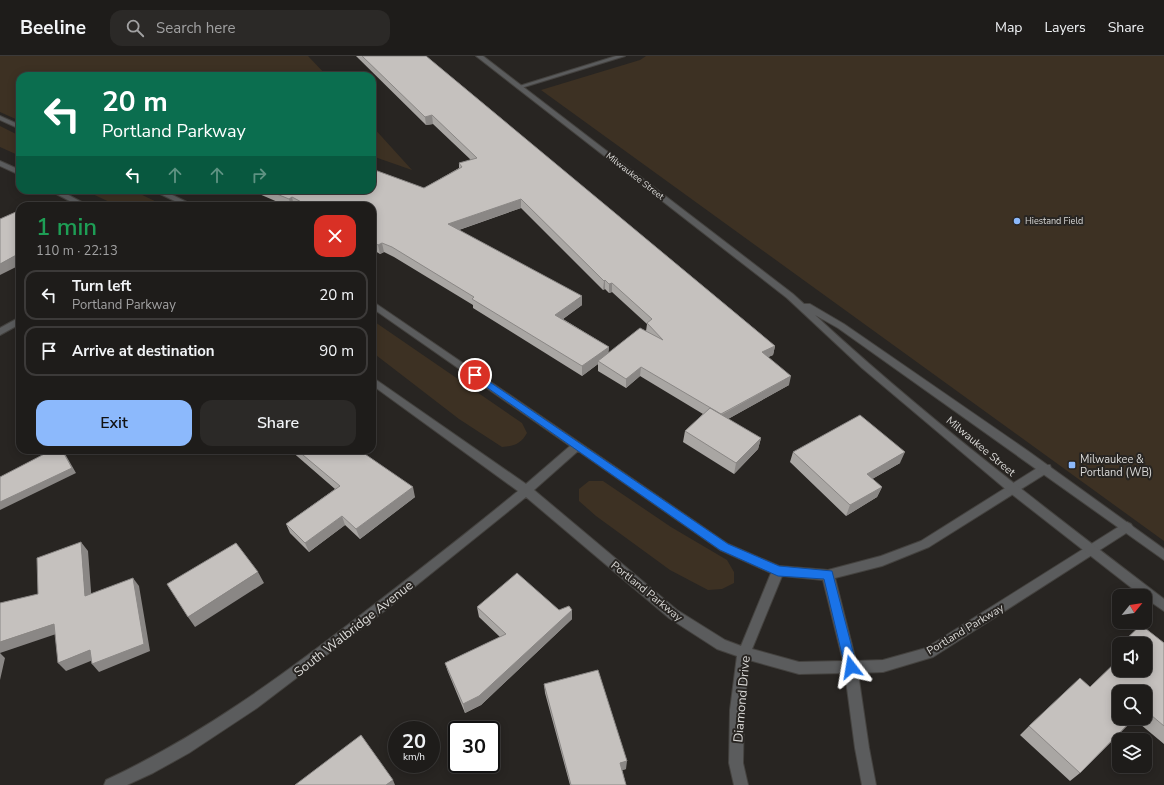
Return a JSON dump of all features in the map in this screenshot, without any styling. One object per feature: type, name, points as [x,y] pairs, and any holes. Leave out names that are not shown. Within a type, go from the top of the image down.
[{"type":"street","name":"Milwaukee Street","points":[[479,56],[790,296],[865,366],[1014,489],[1164,606]]},
{"type":"street","points":[[519,87],[622,56]]},
{"type":"street","points":[[0,118],[16,125]]},
{"type":"street","points":[[0,163],[16,171]]},
{"type":"street","points":[[61,194],[77,202]]},
{"type":"street","points":[[165,194],[182,202]]},
{"type":"street","name":"Milwaukee Street","points":[[790,296],[841,326],[1046,468],[1164,555]]},
{"type":"street","points":[[376,307],[724,547],[778,571],[828,575],[882,561],[924,544],[1046,468]]},
{"type":"street","points":[[0,332],[16,322]]},
{"type":"street","name":"Portland Parkway","points":[[376,383],[527,491],[673,614],[721,645],[799,668],[883,666],[929,653],[1126,527]]},
{"type":"street","name":"South Walbridge Avenue","points":[[111,785],[138,773],[214,729],[294,674],[527,491],[578,446]]},
{"type":"street","name":"Diamond Drive","points":[[741,785],[736,763],[737,710],[744,653],[778,571]]},
{"type":"street","points":[[828,575],[851,667],[862,748],[869,785]]},
{"type":"shaded area","points":[[0,56],[308,56],[323,72],[16,72],[16,119],[0,112]]},
{"type":"shaded area","points":[[646,56],[1164,56],[1164,541],[541,90],[640,60]]},
{"type":"shaded area","points":[[0,126],[16,134],[16,154],[0,147]]},
{"type":"shaded area","points":[[376,130],[412,170],[376,157]]},
{"type":"shaded area","points":[[92,194],[140,194],[157,202],[110,202]]},
{"type":"shaded area","points":[[376,323],[522,423],[527,433],[525,437],[517,444],[502,447],[459,419],[376,355]]},
{"type":"shaded area","points":[[589,481],[603,481],[671,527],[727,560],[734,572],[734,583],[722,589],[708,590],[670,570],[596,516],[579,501],[579,489]]},
{"type":"building","points":[[362,56],[426,56],[775,346],[762,352],[791,376],[721,414],[641,367],[626,379],[598,361],[640,328],[663,340],[647,323],[652,319],[612,283],[609,284],[605,280],[604,281],[521,199],[448,224],[582,296],[555,315],[609,347],[582,366],[472,299],[474,297],[392,247],[382,243],[378,245],[376,244],[376,202],[301,202],[292,197],[289,199],[277,194],[376,194],[376,170],[424,188],[462,167],[459,163],[477,158],[432,115],[425,117]]},
{"type":"building","points":[[16,212],[16,255],[0,264],[0,219]]},
{"type":"building","points":[[710,408],[761,438],[736,463],[685,431]]},
{"type":"building","points":[[860,415],[905,452],[867,474],[882,487],[850,505],[793,452]]},
{"type":"building","points":[[44,454],[64,454],[72,468],[0,502],[0,477]]},
{"type":"building","points":[[302,454],[365,454],[413,487],[356,529],[342,516],[305,543],[286,524],[340,486]]},
{"type":"building","points":[[81,542],[85,596],[133,578],[144,644],[92,664],[90,650],[58,663],[54,624],[0,642],[0,603],[38,594],[37,558]]},
{"type":"building","points":[[236,543],[258,572],[188,617],[167,584]]},
{"type":"building","points":[[517,573],[559,610],[569,606],[572,610],[479,696],[463,704],[445,663],[506,634],[477,607]]},
{"type":"building","points":[[1137,629],[1146,629],[1164,643],[1164,726],[1152,716],[1152,685],[1112,685],[1112,725],[1127,725],[1119,733],[1112,733],[1112,740],[1080,773],[1029,726],[1080,678],[1090,687],[1112,666],[1112,677],[1152,677],[1152,637],[1128,637]]},
{"type":"building","points":[[598,670],[627,761],[620,763],[626,785],[571,785],[544,684]]},
{"type":"building","points":[[361,735],[393,780],[386,785],[295,785]]},
{"type":"place","name":"Hiestand Field","points":[[1017,221]]},
{"type":"place","name":"Milwaukee & Portland (WB)","points":[[1072,465]]},
{"type":"route","points":[[475,375],[724,547],[778,571],[828,575],[851,667]]}]
